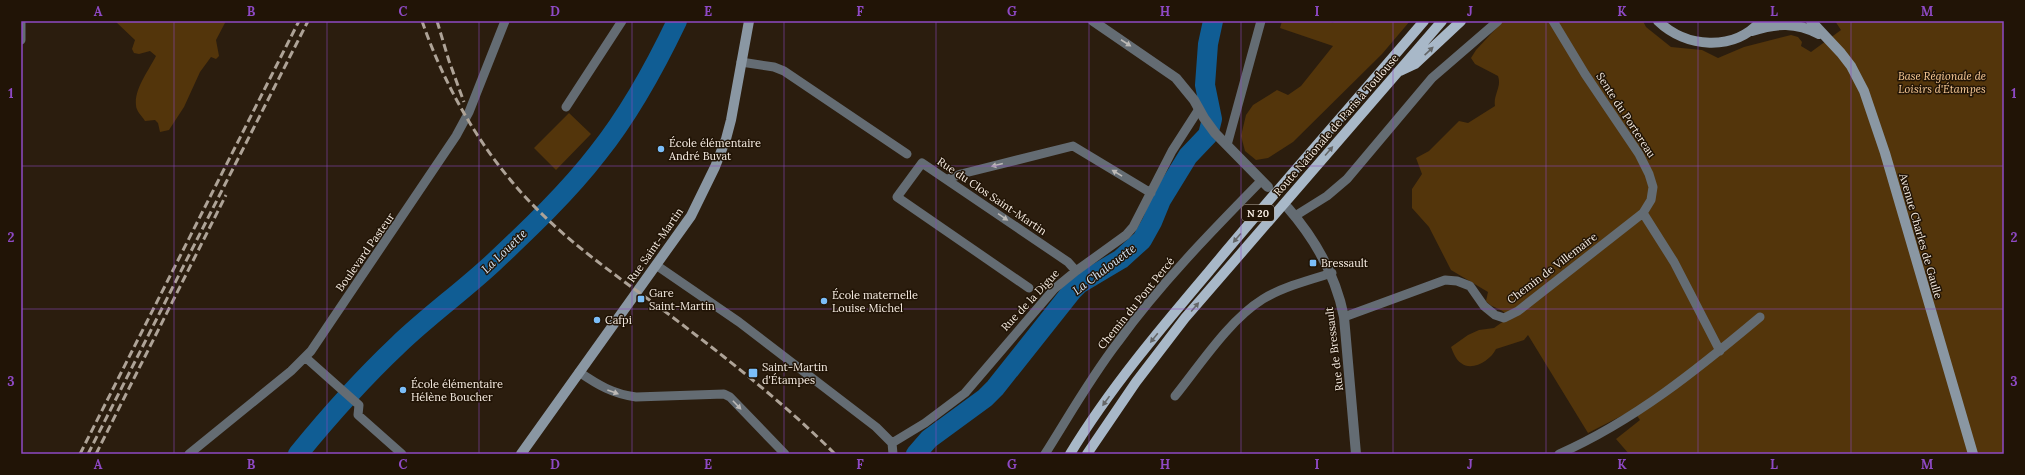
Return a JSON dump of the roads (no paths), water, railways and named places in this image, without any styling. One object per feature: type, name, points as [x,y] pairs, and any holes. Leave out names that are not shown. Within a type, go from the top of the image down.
[{"type":"main road","name":"Rue Saint-Martin","points":[[521,454],[691,216],[715,167],[731,120],[749,21]]},
{"type":"main road","name":"Route Nationale de Paris à Toulouse","points":[[1070,454],[1084,431],[1124,375],[1171,317],[1424,21]]},
{"type":"main road","name":"Route Nationale de Paris à Toulouse","points":[[1087,454],[1136,382],[1185,318],[1442,21]]},
{"type":"main road","points":[[1397,73],[1415,64],[1461,21]]},
{"type":"main road","name":"Avenue Charles de Gaulle","points":[[1658,21],[1672,32],[1699,42],[1721,42],[1761,28],[1784,24],[1805,27],[1825,36]]},
{"type":"main road","points":[[1742,35],[1761,21]]},
{"type":"main road","name":"Avenue Charles de Gaulle","points":[[1811,21],[1851,66],[1864,91],[1885,153],[1973,454]]},
{"type":"street","name":"Boulevard Pasteur","points":[[189,454],[306,357],[398,225],[456,136],[469,112],[505,21]]},
{"type":"street","points":[[566,107],[622,21]]},
{"type":"street","points":[[1093,21],[1176,78],[1194,100],[1201,114],[1216,133],[1265,184]]},
{"type":"street","points":[[1227,145],[1261,21]]},
{"type":"street","points":[[1291,212],[1327,196],[1347,179],[1432,78],[1498,21]]},
{"type":"street","name":"Sente du Portereau","points":[[1553,21],[1585,74],[1639,154],[1649,174],[1653,187],[1651,200],[1643,213]]},
{"type":"street","points":[[21,23],[21,40]]},
{"type":"street","points":[[742,62],[774,67],[784,71],[908,154]]},
{"type":"street","name":"Rue de la Digue","points":[[892,443],[925,423],[965,392],[1045,299],[1076,271],[1126,234],[1133,227],[1172,151],[1201,114]]},
{"type":"street","points":[[948,180],[961,174],[1073,146],[1151,193]]},
{"type":"street","name":"Rue du Clos Saint-Martin","points":[[1029,288],[897,197],[922,163],[1068,262],[1076,271]]},
{"type":"street","name":"Chemin du Pont Percé","points":[[1045,454],[1088,385],[1128,329],[1211,233],[1265,184]]},
{"type":"street","name":"Rue de Bressault","points":[[1291,212],[1332,273],[1344,317],[1356,454]]},
{"type":"street","points":[[1643,213],[1674,262],[1720,351]]},
{"type":"street","name":"Chemin de Villemaire","points":[[1344,317],[1445,280],[1457,281],[1470,286],[1484,306],[1495,315],[1504,318],[1518,311],[1643,213]]},
{"type":"street","points":[[656,265],[739,322],[876,428],[892,443],[892,454]]},
{"type":"street","points":[[1175,396],[1226,333],[1247,310],[1264,298],[1332,273]]},
{"type":"street","points":[[1559,454],[1585,443],[1654,402],[1720,351],[1760,317]]},
{"type":"street","points":[[306,357],[359,405],[358,415],[402,454]]},
{"type":"street","points":[[580,372],[598,385],[624,396],[636,397],[724,394],[730,397],[785,454]]},
{"type":"waterway","name":"La Louette","points":[[298,454],[346,398],[409,334],[494,262],[535,223],[574,182],[610,138],[621,122],[651,72],[677,21]]},
{"type":"waterway","name":"La Chalouette","points":[[916,454],[929,439],[985,398],[995,388],[1079,284],[1121,259],[1142,240],[1152,222],[1161,200],[1188,156],[1208,135],[1212,119],[1205,85],[1208,44],[1213,21]]},
{"type":"railway","points":[[80,454],[299,21]]},
{"type":"railway","points":[[88,454],[308,21]]},
{"type":"railway","points":[[422,21],[439,64],[460,106],[498,165],[529,201],[582,250],[682,324],[772,396],[835,454]]},
{"type":"railway","points":[[437,21],[449,61],[464,102]]},
{"type":"railway","points":[[96,454],[226,195]]},
{"type":"place","name":"École élémentaire André Buvat","points":[[661,149]]},
{"type":"place","name":"Bressault","points":[[1313,263]]},
{"type":"place","name":"Gare Saint-Martin","points":[[641,299]]},
{"type":"place","name":"École maternelle Louise Michel","points":[[824,301]]},
{"type":"place","name":"Cafpi","points":[[597,320]]},
{"type":"place","name":"Saint-Martin d'Étampes","points":[[753,373]]},
{"type":"place","name":"École élémentaire Hélène Boucher","points":[[403,390]]},
{"type":"park label","name":"Base Régionale de Loisirs d'Étampes","points":[[1942,82]]}]
